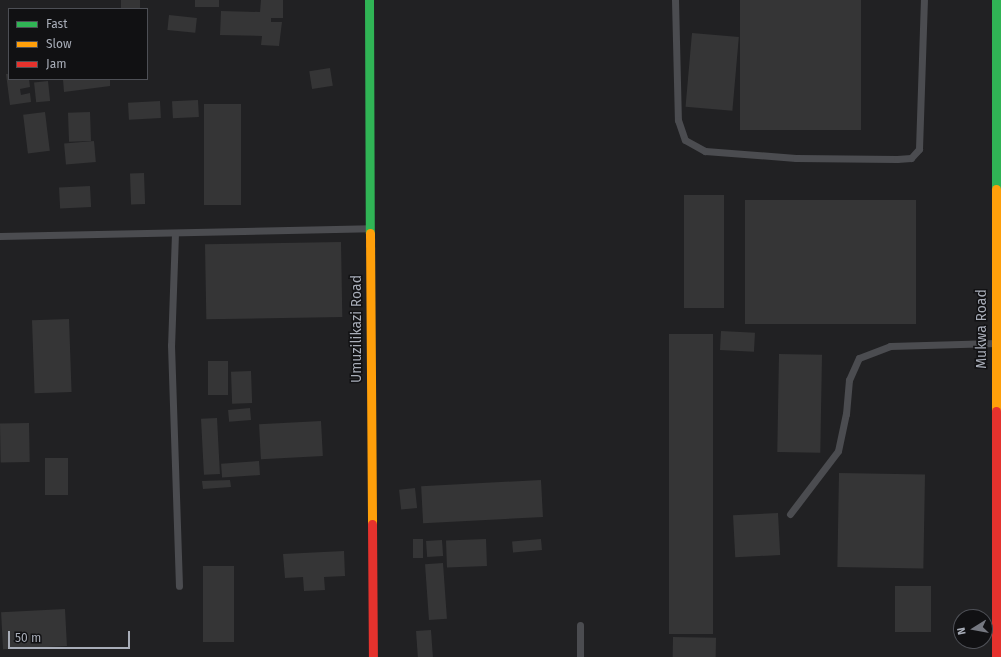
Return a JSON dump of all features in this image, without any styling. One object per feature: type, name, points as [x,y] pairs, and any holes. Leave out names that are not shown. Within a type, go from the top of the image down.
[{"type":"street","name":"Umuzilikazi Road","points":[[369,0],[373,657]]},
{"type":"street","name":"Mukwa Road","points":[[996,0],[996,657]]},
{"type":"lane","points":[[674,0],[678,120],[685,140],[705,152],[796,158],[897,159],[911,158],[919,149],[924,0]]},
{"type":"lane","points":[[0,236],[371,228]]},
{"type":"lane","points":[[174,233],[171,345],[179,586]]},
{"type":"lane","points":[[790,514],[838,451],[846,414],[849,380],[859,358],[890,346],[996,343]]},
{"type":"lane","points":[[580,625],[580,657]]},
{"type":"shaded area","points":[[0,0],[1001,0],[1001,657],[0,657]]},
{"type":"building","points":[[121,0],[140,0],[140,8],[121,8]]},
{"type":"building","points":[[195,0],[219,0],[219,7],[195,7]]},
{"type":"building","points":[[261,0],[283,0],[283,18],[271,18],[271,22],[282,22],[279,46],[261,45],[262,36],[220,35],[221,11],[260,12]]},
{"type":"building","points":[[740,0],[861,0],[861,130],[740,130]]},
{"type":"building","points":[[169,15],[197,18],[195,33],[167,30]]},
{"type":"building","points":[[692,33],[739,37],[732,111],[686,107]]},
{"type":"building","points":[[330,68],[333,86],[312,89],[309,71]]},
{"type":"building","points":[[6,74],[8,74],[8,80],[29,80],[30,87],[20,89],[21,95],[30,93],[31,102],[10,105]]},
{"type":"building","points":[[63,80],[110,80],[110,86],[64,92]]},
{"type":"building","points":[[48,81],[50,101],[36,102],[34,82]]},
{"type":"building","points":[[198,100],[199,117],[173,118],[172,101]]},
{"type":"building","points":[[160,101],[161,118],[129,120],[128,103]]},
{"type":"building","points":[[204,104],[241,104],[241,205],[204,205]]},
{"type":"building","points":[[45,112],[50,151],[28,153],[23,115]]},
{"type":"building","points":[[90,112],[91,141],[69,142],[68,113]]},
{"type":"building","points":[[94,141],[96,162],[66,165],[64,144]]},
{"type":"building","points":[[130,173],[144,173],[145,204],[131,204]]},
{"type":"building","points":[[90,186],[91,207],[60,209],[59,188]]},
{"type":"building","points":[[684,195],[724,195],[724,308],[684,308]]},
{"type":"building","points":[[745,200],[916,200],[916,324],[745,324]]},
{"type":"building","points":[[341,242],[342,317],[206,319],[205,244]]},
{"type":"building","points":[[69,319],[72,392],[35,393],[32,320]]},
{"type":"building","points":[[721,331],[755,333],[754,352],[720,350]]},
{"type":"building","points":[[669,334],[713,334],[713,634],[669,634]]},
{"type":"building","points":[[779,354],[822,355],[820,453],[777,452]]},
{"type":"building","points":[[208,361],[228,361],[228,395],[208,395]]},
{"type":"building","points":[[251,371],[252,403],[232,404],[231,372]]},
{"type":"building","points":[[250,408],[251,420],[229,422],[228,410]]},
{"type":"building","points":[[217,418],[220,474],[204,475],[201,419]]},
{"type":"building","points":[[321,421],[323,456],[261,459],[259,424]]},
{"type":"building","points":[[29,423],[30,462],[1,463],[0,424]]},
{"type":"building","points":[[45,458],[68,458],[68,495],[45,495]]},
{"type":"building","points":[[259,461],[260,475],[222,478],[221,464]]},
{"type":"building","points":[[839,473],[925,475],[923,568],[837,567]]},
{"type":"building","points":[[230,480],[231,487],[203,489],[202,481]]},
{"type":"building","points":[[541,480],[543,517],[423,523],[421,486]]},
{"type":"building","points":[[415,488],[417,508],[401,510],[399,490]]},
{"type":"building","points":[[778,513],[780,555],[735,557],[733,515]]},
{"type":"building","points":[[413,539],[423,539],[423,558],[413,558]]},
{"type":"building","points":[[486,539],[487,566],[447,567],[446,540]]},
{"type":"building","points":[[541,539],[542,550],[513,552],[512,542]]},
{"type":"building","points":[[442,540],[443,556],[427,557],[426,541]]},
{"type":"building","points":[[344,551],[345,576],[324,577],[325,590],[304,591],[303,577],[285,578],[283,554]]},
{"type":"building","points":[[443,563],[447,619],[429,620],[425,564]]},
{"type":"building","points":[[203,566],[234,566],[234,642],[203,642]]},
{"type":"building","points":[[895,586],[931,586],[931,632],[895,632]]},
{"type":"building","points":[[65,609],[67,646],[3,649],[1,612]]},
{"type":"building","points":[[431,630],[433,657],[418,657],[416,631]]},
{"type":"building","points":[[673,637],[716,638],[716,657],[673,657]]},
{"type":"traffic: fast","points":[[369,0],[370,233]]},
{"type":"traffic: fast","points":[[996,0],[996,189]]},
{"type":"traffic: slow","points":[[996,189],[996,411]]},
{"type":"traffic: slow","points":[[370,233],[372,524]]},
{"type":"traffic: jam","points":[[996,411],[996,657]]},
{"type":"traffic: jam","points":[[372,524],[373,657]]}]
